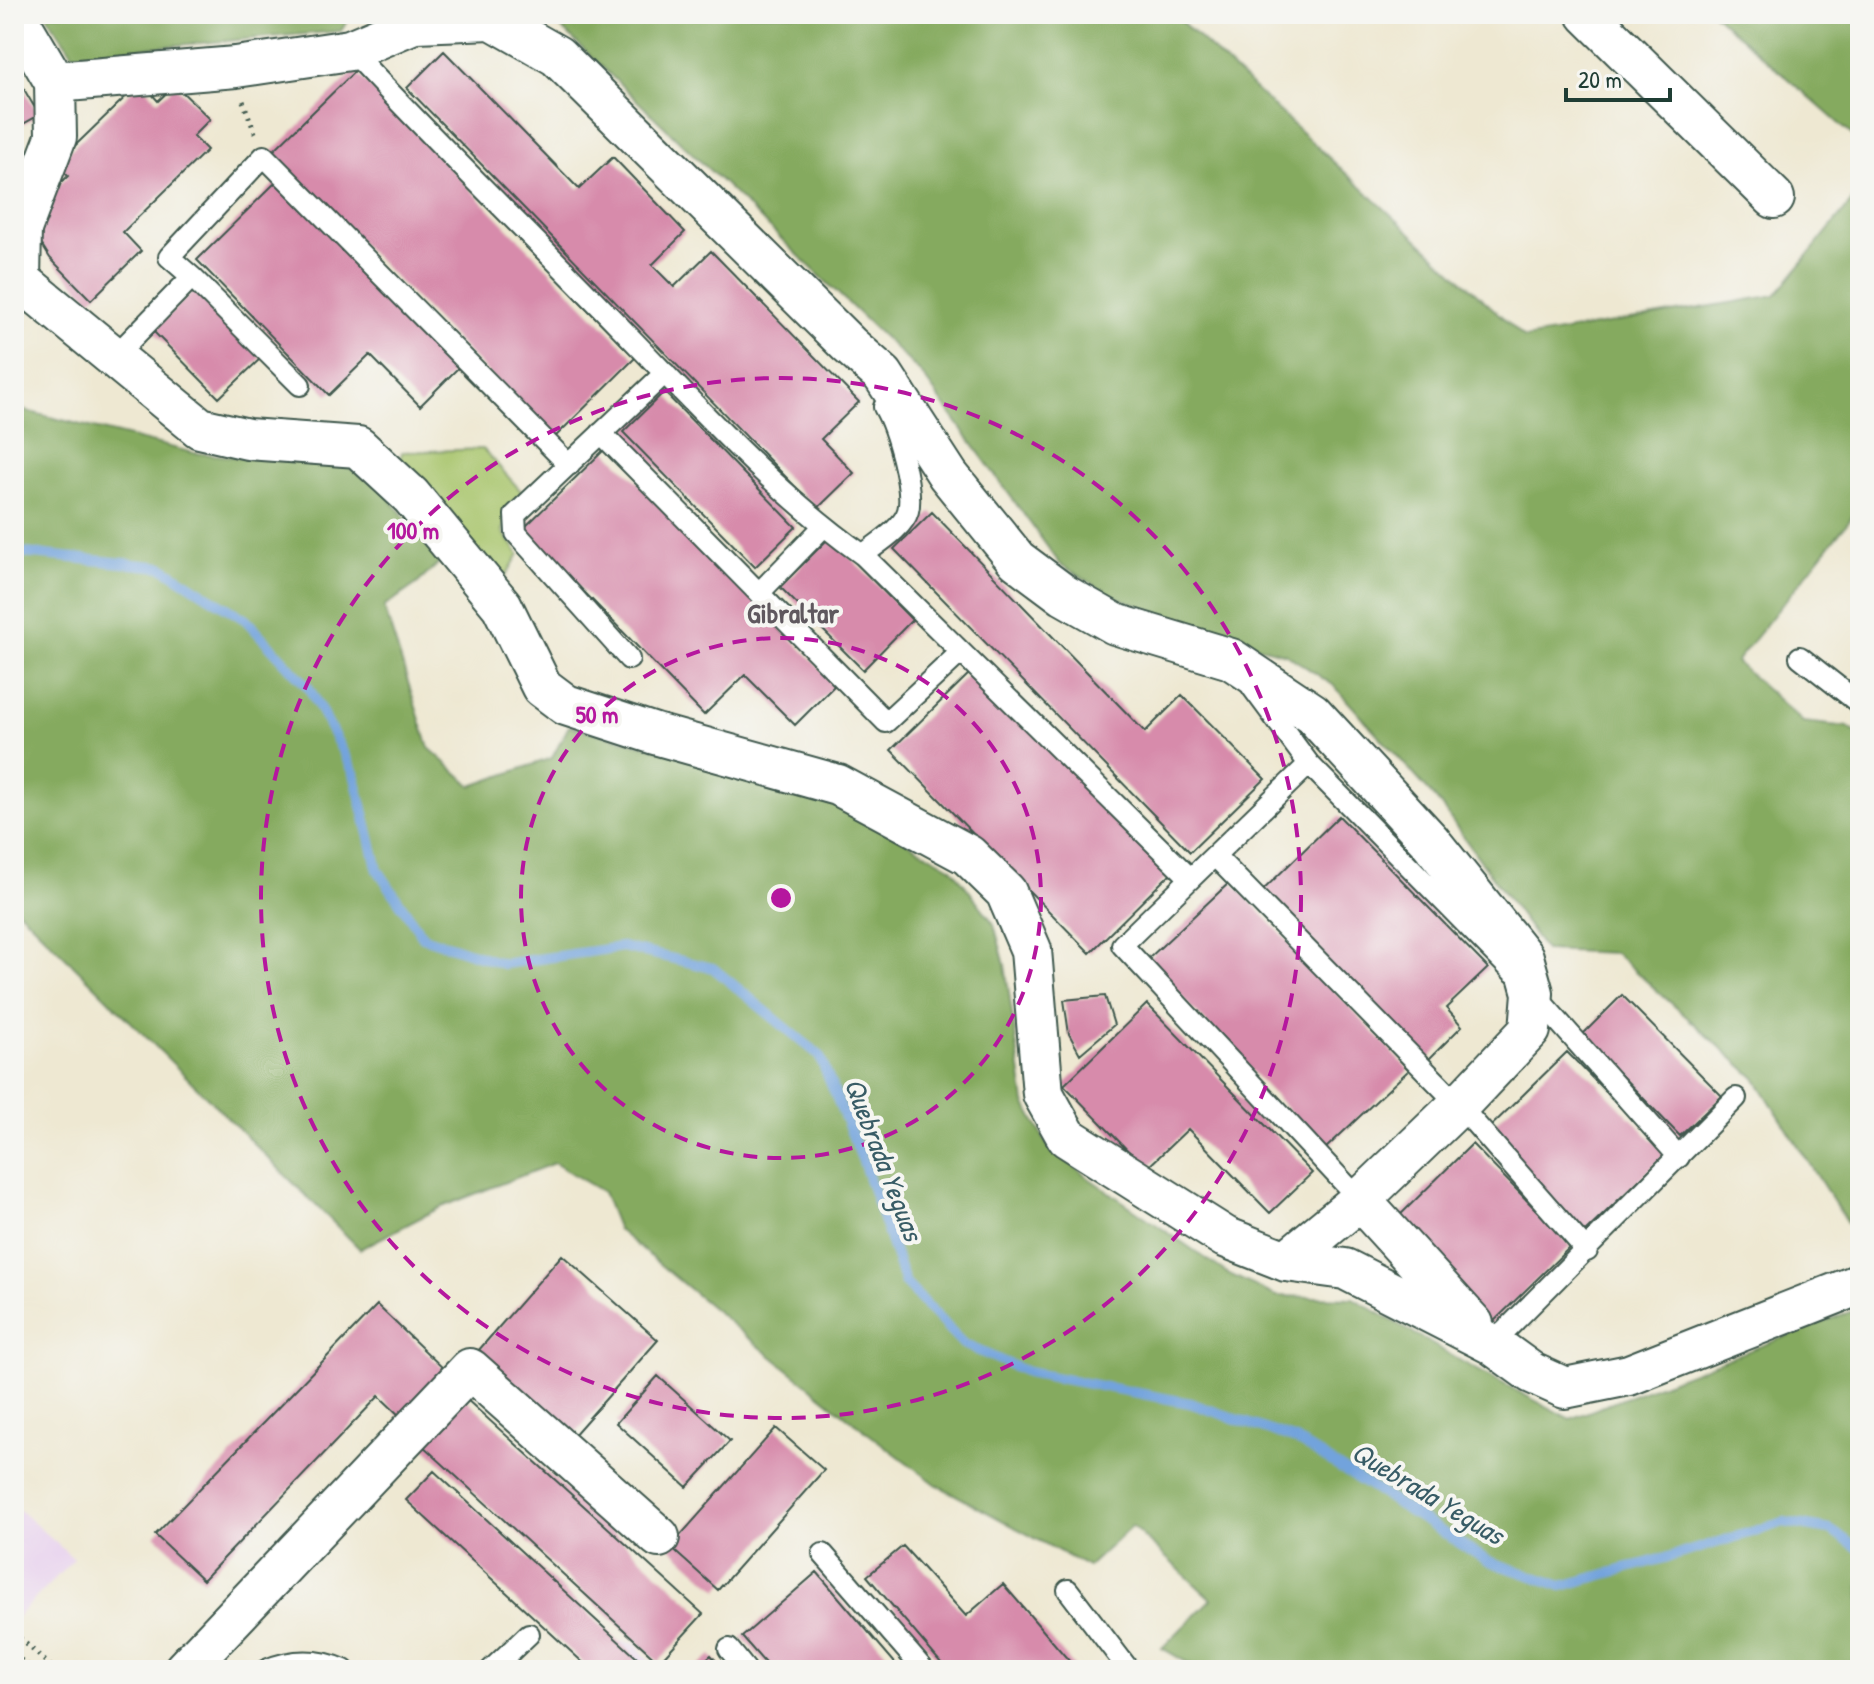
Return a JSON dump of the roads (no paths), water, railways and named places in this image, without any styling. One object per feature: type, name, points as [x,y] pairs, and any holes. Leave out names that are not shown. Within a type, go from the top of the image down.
[{"type":"street","points":[[15,14],[55,82],[56,137],[21,229],[17,282],[115,356],[200,428],[248,439],[358,447],[411,496],[502,606],[542,687],[566,705],[655,734],[838,785],[968,855],[1006,892],[1031,950],[1043,1094],[1067,1137],[1225,1237],[1286,1261],[1345,1269],[1492,1344],[1532,1373],[1565,1388],[1629,1375],[1860,1284]]},
{"type":"street","points":[[1587,14],[1774,198]]},
{"type":"street","points":[[55,82],[236,67],[350,50],[416,22],[492,19],[557,56],[883,375],[948,475],[1017,560],[1064,595],[1115,624],[1231,659],[1312,713],[1430,841],[1523,957],[1533,993],[1530,1030],[1459,1105],[1360,1200],[1286,1261]]},
{"type":"street","points":[[1360,1200],[1492,1344]]},
{"type":"street","points":[[184,1670],[470,1369],[659,1537]]},
{"type":"lane","points":[[350,50],[665,373],[823,527],[863,555],[1190,878]]},
{"type":"lane","points":[[300,385],[169,257],[264,156],[569,465]]},
{"type":"lane","points":[[115,356],[192,277]]},
{"type":"lane","points":[[849,345],[891,419],[905,464],[908,511],[899,525],[863,555]]},
{"type":"lane","points":[[629,659],[516,533],[515,515],[665,373]]},
{"type":"lane","points":[[601,433],[886,722],[960,653]]},
{"type":"lane","points":[[760,592],[823,527]]},
{"type":"lane","points":[[1800,657],[1860,704]]},
{"type":"lane","points":[[1231,659],[1309,764],[1533,993],[1679,1157]]},
{"type":"lane","points":[[1309,764],[1122,945],[1360,1200]]},
{"type":"lane","points":[[1215,856],[1459,1105],[1587,1251]]},
{"type":"lane","points":[[1492,1344],[1736,1098]]},
{"type":"lane","points":[[823,1554],[924,1670]]},
{"type":"lane","points":[[1068,1590],[1129,1670]]},
{"type":"lane","points":[[491,1670],[529,1634]]},
{"type":"lane","points":[[729,1649],[746,1670]]},
{"type":"lane","points":[[266,1670],[304,1660],[344,1670]]},
{"type":"waterway","name":"Quebrada Yeguas","points":[[14,552],[162,567],[246,620],[309,688],[354,773],[378,870],[423,937],[503,964],[622,947],[713,968],[819,1055],[863,1161],[905,1283],[963,1344],[1027,1372],[1190,1403],[1296,1440],[1488,1561],[1562,1586],[1784,1522],[1830,1530],[1860,1549]]},
{"type":"district","name":"Gibraltar","points":[[793,613]]}]
